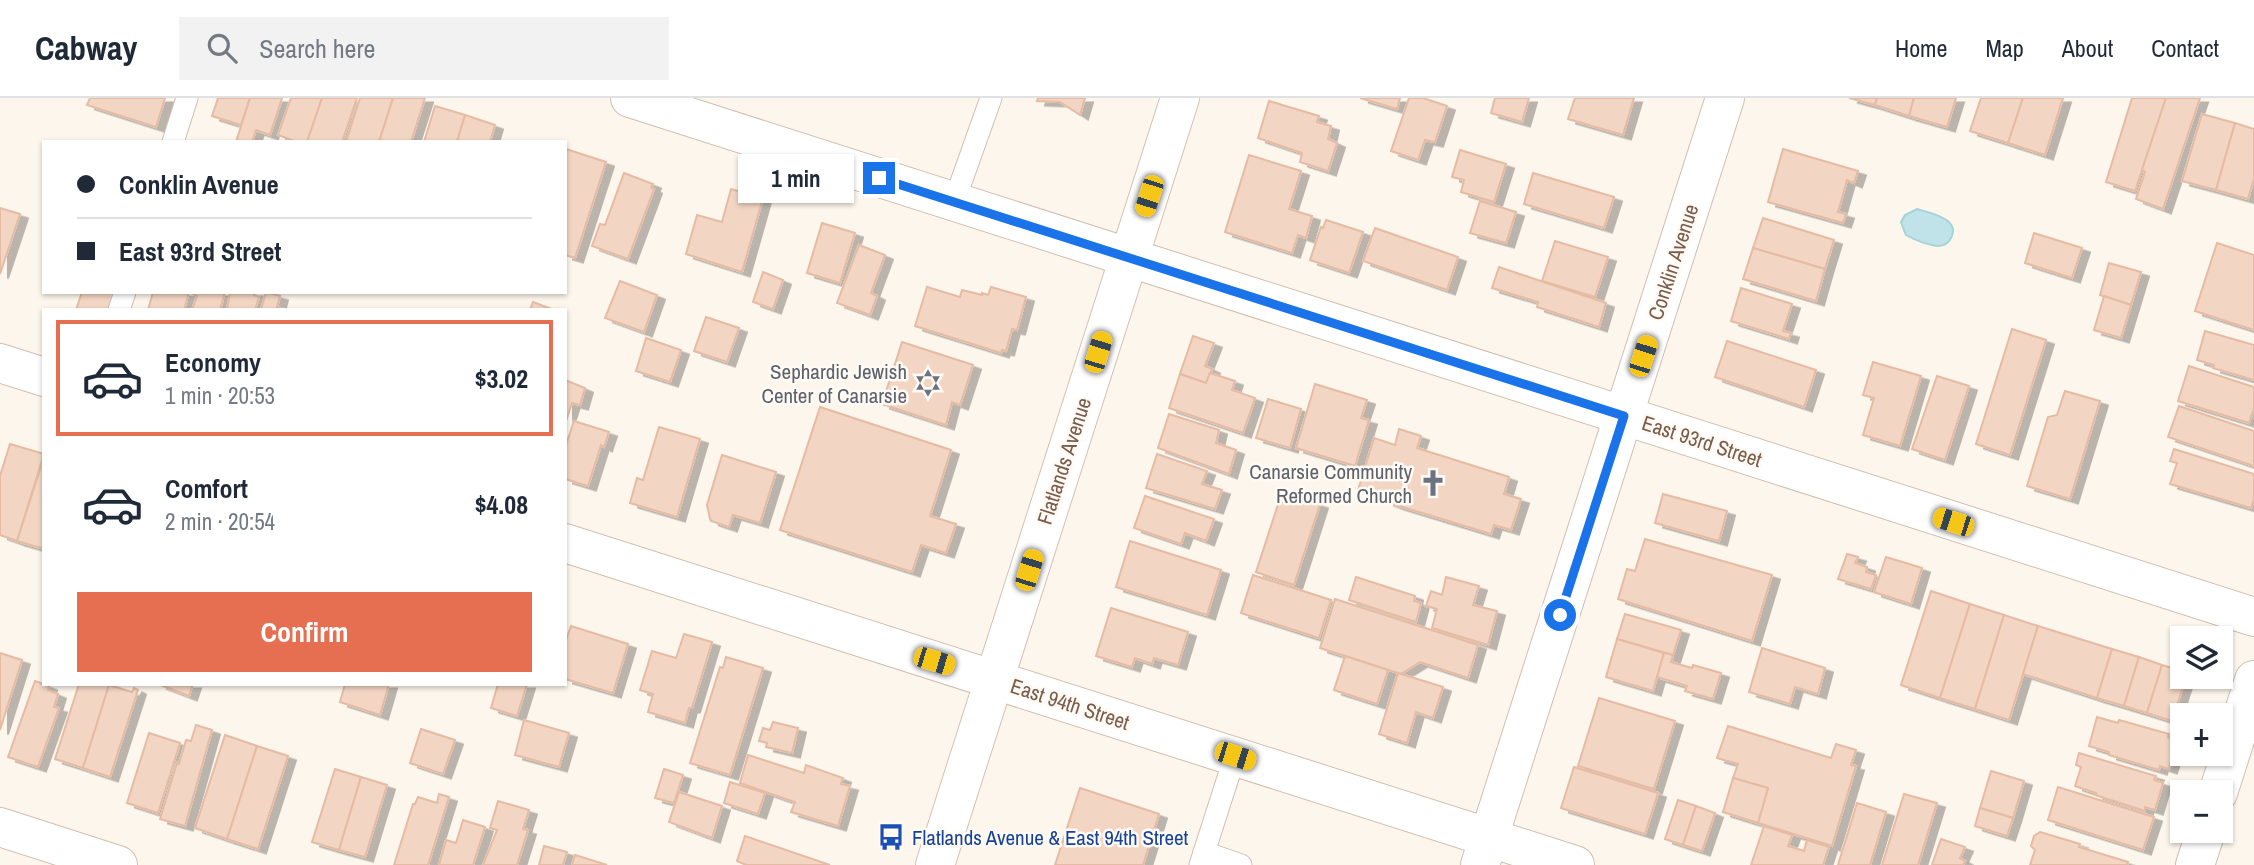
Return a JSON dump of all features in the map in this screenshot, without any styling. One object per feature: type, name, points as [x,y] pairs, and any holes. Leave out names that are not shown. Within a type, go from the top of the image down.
[{"type":"street","name":"East 93rd Street","points":[[630,98],[2254,617]]},
{"type":"street","name":"Flatlands Avenue","points":[[936,865],[1180,98]]},
{"type":"street","name":"Conklin Avenue","points":[[1484,851],[1725,98]]},
{"type":"street","points":[[0,363],[42,376]]},
{"type":"street","name":"East 94th Street","points":[[567,544],[1235,756],[1484,851],[1575,865]]},
{"type":"street","points":[[2222,780],[2254,680]]},
{"type":"street","points":[[0,828],[118,865]]},
{"type":"street","points":[[2195,865],[2202,843]]},
{"type":"lane","points":[[174,140],[187,98]]},
{"type":"lane","points":[[954,202],[991,98]]},
{"type":"lane","points":[[1235,756],[1202,859],[1241,865]]},
{"type":"water","points":[[1917,209],[1949,222],[1953,234],[1946,244],[1938,246],[1906,235],[1901,222],[1905,215]]},
{"type":"building","points":[[90,98],[165,98],[156,127],[87,105]]},
{"type":"building","points":[[218,98],[250,98],[241,125],[212,116]]},
{"type":"building","points":[[250,98],[282,98],[270,135],[256,130],[253,140],[237,140]]},
{"type":"building","points":[[291,98],[322,98],[308,140],[292,140],[278,135]]},
{"type":"building","points":[[322,98],[357,98],[343,140],[308,140]]},
{"type":"building","points":[[360,98],[393,98],[380,140],[347,140]]},
{"type":"building","points":[[393,98],[425,98],[412,140],[380,140]]},
{"type":"building","points":[[1038,98],[1085,98],[1080,115],[1060,102],[1037,101]]},
{"type":"building","points":[[1360,98],[1400,98],[1397,109]]},
{"type":"building","points":[[1409,98],[1423,98],[1447,106],[1435,142],[1425,140],[1418,160],[1391,151]]},
{"type":"building","points":[[1495,98],[1529,98],[1522,122],[1491,113]]},
{"type":"building","points":[[1575,98],[1634,98],[1623,135],[1568,119]]},
{"type":"building","points":[[1849,98],[1877,98],[1875,105]]},
{"type":"building","points":[[1877,98],[1914,98],[1909,116],[1875,105]]},
{"type":"building","points":[[1914,98],[1956,98],[1947,127],[1909,116]]},
{"type":"building","points":[[1981,98],[2023,98],[2008,143],[1970,131]]},
{"type":"building","points":[[2023,98],[2063,98],[2045,155],[2008,143]]},
{"type":"building","points":[[2132,98],[2166,98],[2135,191],[2106,182]]},
{"type":"building","points":[[2166,98],[2200,98],[2163,209],[2136,199],[2145,172],[2142,170]]},
{"type":"building","points":[[1269,101],[1319,116],[1317,122],[1331,126],[1328,139],[1337,143],[1328,171],[1300,162],[1302,153],[1258,138]]},
{"type":"building","points":[[435,106],[465,115],[458,140],[425,140]]},
{"type":"building","points":[[2202,114],[2235,123],[2216,190],[2182,181]]},
{"type":"building","points":[[465,115],[495,125],[491,140],[458,140]]},
{"type":"building","points":[[2235,123],[2254,129],[2254,178],[2248,199],[2216,190]]},
{"type":"building","points":[[567,149],[606,162],[575,258],[567,256]]},
{"type":"building","points":[[1783,149],[1858,171],[1854,183],[1847,180],[1838,212],[1846,214],[1843,223],[1768,202]]},
{"type":"building","points":[[1460,150],[1506,164],[1494,202],[1461,192],[1464,180],[1452,177]]},
{"type":"building","points":[[1249,155],[1301,171],[1289,209],[1312,216],[1306,238],[1298,235],[1292,253],[1225,232]]},
{"type":"building","points":[[624,173],[653,184],[651,188],[654,189],[628,259],[592,246],[600,224],[605,225]]},
{"type":"building","points":[[1533,173],[1614,197],[1604,228],[1524,204]]},
{"type":"building","points":[[731,189],[763,198],[742,272],[686,254],[697,215],[722,222]]},
{"type":"building","points":[[1480,201],[1516,212],[1506,243],[1470,233]]},
{"type":"building","points":[[0,208],[20,214],[0,274]]},
{"type":"building","points":[[1763,218],[1834,240],[1825,269],[1753,248]]},
{"type":"building","points":[[1326,220],[1363,232],[1349,273],[1310,260]]},
{"type":"building","points":[[822,223],[855,233],[840,283],[807,273]]},
{"type":"building","points":[[1375,228],[1458,257],[1447,290],[1363,261]]},
{"type":"building","points":[[2034,233],[2082,248],[2072,278],[2025,263]]},
{"type":"building","points":[[1555,241],[1608,257],[1595,297],[1542,281]]},
{"type":"building","points":[[2217,243],[2254,255],[2254,330],[2195,311]]},
{"type":"building","points":[[859,245],[885,255],[871,293],[877,296],[870,315],[837,303]]},
{"type":"building","points":[[1753,248],[1825,269],[1816,301],[1743,279]]},
{"type":"building","points":[[2109,263],[2141,272],[2131,305],[2100,295]]},
{"type":"building","points":[[1499,267],[1606,303],[1599,327],[1537,307],[1538,302],[1492,288]]},
{"type":"building","points":[[763,272],[783,280],[773,309],[753,302]]},
{"type":"building","points":[[620,281],[657,295],[644,332],[605,318]]},
{"type":"building","points":[[927,287],[960,297],[962,290],[988,295],[991,287],[1026,297],[1017,330],[1012,329],[1006,351],[1002,350],[1001,353],[915,326]]},
{"type":"building","points":[[1741,288],[1792,304],[1783,331],[1791,333],[1789,339],[1731,321]]},
{"type":"building","points":[[81,294],[122,294],[118,308],[77,308]]},
{"type":"building","points":[[152,294],[188,294],[185,308],[149,308]]},
{"type":"building","points":[[193,294],[224,294],[221,308],[193,308],[197,296]]},
{"type":"building","points":[[230,294],[254,294],[259,297],[256,308],[227,308]]},
{"type":"building","points":[[265,294],[280,296],[277,307],[280,308],[262,308]]},
{"type":"building","points":[[2104,296],[2131,305],[2121,338],[2094,330]]},
{"type":"building","points":[[533,302],[549,308],[531,308]]},
{"type":"building","points":[[706,317],[739,328],[727,362],[694,351]]},
{"type":"building","points":[[2012,329],[2046,340],[2010,455],[1976,444]]},
{"type":"building","points":[[2205,331],[2254,345],[2254,380],[2213,368],[2214,365],[2197,360]]},
{"type":"building","points":[[1193,336],[1214,343],[1205,366],[1212,369],[1206,383],[1180,374]]},
{"type":"building","points":[[646,338],[681,350],[670,382],[636,371]]},
{"type":"building","points":[[1727,341],[1816,370],[1804,407],[1715,377]]},
{"type":"building","name":"Sephardic Jewish Center of Canarsie","points":[[902,342],[973,365],[960,405],[952,402],[946,425],[882,404]]},
{"type":"building","points":[[1873,362],[1921,376],[1900,446],[1863,435],[1874,398],[1863,395]]},
{"type":"building","points":[[2189,366],[2254,387],[2254,408],[2249,423],[2178,401]]},
{"type":"building","points":[[1210,373],[1235,381],[1232,390],[1255,398],[1243,433],[1169,408],[1180,374],[1206,383]]},
{"type":"building","points":[[1937,376],[1969,386],[1945,460],[1912,449]]},
{"type":"building","points":[[567,381],[585,388],[580,405],[572,403],[567,418]]},
{"type":"building","points":[[1315,384],[1367,400],[1361,418],[1369,420],[1355,466],[1296,448]]},
{"type":"building","points":[[2065,391],[2100,401],[2070,499],[2027,486],[2048,417],[2057,415]]},
{"type":"building","points":[[1268,399],[1301,409],[1290,448],[1256,438]]},
{"type":"building","points":[[2179,406],[2254,431],[2254,466],[2168,437]]},
{"type":"building","points":[[820,407],[951,450],[930,516],[956,524],[946,553],[921,545],[912,572],[780,530]]},
{"type":"building","points":[[1169,414],[1219,430],[1216,443],[1236,450],[1229,474],[1158,448]]},
{"type":"building","points":[[574,421],[609,432],[604,447],[601,445],[588,486],[567,480],[567,442]]},
{"type":"building","points":[[659,427],[700,439],[677,517],[630,503],[637,478],[643,480]]},
{"type":"building","name":"Canarsie Community Reformed Church","points":[[1399,429],[1421,436],[1417,448],[1509,477],[1504,494],[1521,499],[1511,530],[1494,525],[1491,534],[1396,505],[1386,501],[1387,499],[1358,490],[1374,438],[1395,445]]},
{"type":"building","points":[[10,444],[42,453],[17,541],[0,535],[0,476]]},
{"type":"building","points":[[2174,449],[2254,474],[2254,499],[2251,508],[2170,484],[2177,463],[2170,461]]},
{"type":"building","points":[[1157,454],[1207,471],[1202,484],[1222,490],[1215,509],[1146,488]]},
{"type":"building","points":[[722,455],[776,472],[760,523],[733,515],[729,527],[711,521],[707,505]]},
{"type":"building","points":[[42,463],[42,548],[17,541]]},
{"type":"building","points":[[1282,492],[1320,504],[1294,585],[1256,572]]},
{"type":"building","points":[[1663,494],[1727,511],[1719,541],[1655,523]]},
{"type":"building","points":[[1145,496],[1214,519],[1206,541],[1185,533],[1181,544],[1134,528]]},
{"type":"building","points":[[1645,539],[1772,575],[1752,641],[1618,599],[1627,569],[1635,571]]},
{"type":"building","points":[[1130,541],[1221,570],[1207,615],[1116,587]]},
{"type":"building","points":[[1847,554],[1858,557],[1855,563],[1867,567],[1866,572],[1876,575],[1871,589],[1838,579]]},
{"type":"building","points":[[1886,557],[1922,568],[1911,604],[1874,592]]},
{"type":"building","points":[[1253,575],[1331,600],[1319,638],[1241,613]]},
{"type":"building","points":[[1356,577],[1415,596],[1414,601],[1421,603],[1416,622],[1349,600]]},
{"type":"building","points":[[1446,577],[1479,586],[1473,605],[1497,611],[1488,645],[1432,628],[1437,609],[1426,606],[1431,591],[1442,595]]},
{"type":"building","points":[[1931,591],[1970,604],[1940,698],[1901,685]]},
{"type":"building","points":[[1335,599],[1478,645],[1468,678],[1420,662],[1401,674],[1320,648]]},
{"type":"building","points":[[1970,604],[2004,615],[1975,709],[1940,698]]},
{"type":"building","points":[[1111,608],[1188,632],[1178,665],[1154,658],[1152,664],[1135,658],[1132,667],[1096,656]]},
{"type":"building","points":[[1625,614],[1681,630],[1673,655],[1617,639]]},
{"type":"building","points":[[2004,615],[2038,626],[2009,720],[1975,709]]},
{"type":"building","points":[[571,626],[628,644],[613,693],[567,680],[567,637]]},
{"type":"building","points":[[2038,626],[2112,649],[2097,698],[2023,674]]},
{"type":"building","points":[[684,634],[712,642],[685,723],[648,712],[653,694],[640,690],[652,651],[676,658]]},
{"type":"building","points":[[1617,639],[1664,653],[1653,691],[1606,677]]},
{"type":"building","points":[[1762,648],[1825,668],[1818,694],[1795,687],[1790,704],[1749,692]]},
{"type":"building","points":[[2112,649],[2139,657],[2124,706],[2097,698]]},
{"type":"building","points":[[0,653],[22,660],[0,730]]},
{"type":"building","points":[[1664,653],[1673,655],[1671,662],[1721,673],[1713,699],[1685,691],[1687,686],[1657,677]]},
{"type":"building","points":[[1345,656],[1388,670],[1377,704],[1334,690]]},
{"type":"building","points":[[726,657],[763,668],[730,775],[690,763],[720,667],[723,668]]},
{"type":"building","points":[[2139,657],[2162,665],[2147,713],[2124,706]]},
{"type":"building","points":[[2162,665],[2170,667],[2170,689],[2182,689],[2178,703],[2170,703],[2170,720],[2147,713]]},
{"type":"building","points":[[1398,673],[1443,687],[1433,718],[1416,712],[1407,743],[1379,734]]},
{"type":"building","points":[[35,681],[42,686],[49,686],[48,690],[58,694],[54,707],[59,708],[38,767],[8,757]]},
{"type":"building","points":[[78,686],[109,686],[83,768],[55,759]]},
{"type":"building","points":[[109,686],[132,692],[134,688],[138,690],[110,777],[83,768]]},
{"type":"building","points":[[163,686],[192,686],[189,696]]},
{"type":"building","points":[[344,686],[388,686],[380,715],[340,702]]},
{"type":"building","points":[[497,686],[526,686],[517,716],[491,708]]},
{"type":"building","points":[[1599,698],[1675,721],[1654,789],[1578,766]]},
{"type":"building","points":[[2097,717],[2118,723],[2119,720],[2169,734],[2170,766],[2169,769],[2160,766],[2159,770],[2089,746]]},
{"type":"building","points":[[524,720],[569,733],[559,767],[515,755]]},
{"type":"building","points":[[773,722],[798,728],[792,753],[766,747],[767,743],[759,741],[763,728],[770,730]]},
{"type":"building","points":[[196,725],[212,730],[185,826],[160,819],[177,763],[179,764],[186,740],[191,741]]},
{"type":"building","points":[[1728,726],[1831,758],[1836,744],[1856,750],[1851,765],[1856,766],[1832,846],[1758,823],[1768,788],[1733,778],[1738,764],[1717,758]]},
{"type":"building","points":[[421,729],[455,740],[443,774],[410,763]]},
{"type":"building","points":[[149,733],[180,743],[158,813],[127,803]]},
{"type":"building","points":[[225,735],[257,746],[227,839],[195,828]]},
{"type":"building","points":[[257,746],[288,756],[258,849],[227,839]]},
{"type":"building","points":[[2079,753],[2156,776],[2154,780],[2163,783],[2155,810],[2145,807],[2145,811],[2075,786],[2081,767],[2076,765]]},
{"type":"building","points":[[748,755],[804,773],[806,765],[843,778],[841,784],[850,786],[838,826],[791,812],[795,802],[740,783]]},
{"type":"building","points":[[1574,767],[1658,793],[1645,834],[1561,808]]},
{"type":"building","points":[[335,769],[361,777],[339,850],[312,842]]},
{"type":"building","points":[[664,769],[683,775],[674,803],[655,798]]},
{"type":"building","points":[[1991,771],[2024,781],[2013,818],[1980,808]]},
{"type":"building","points":[[361,777],[387,785],[365,857],[339,850]]},
{"type":"building","points":[[1733,778],[1768,788],[1758,823],[1723,812]]},
{"type":"building","points":[[730,782],[765,793],[758,814],[724,803]]},
{"type":"building","points":[[2058,787],[2154,817],[2143,850],[2048,820]]},
{"type":"building","points":[[1080,788],[1159,814],[1143,865],[1055,865]]},
{"type":"building","points":[[679,792],[722,806],[712,838],[669,822]]},
{"type":"building","points":[[439,794],[449,797],[428,865],[394,865],[413,804],[418,797],[437,803]]},
{"type":"building","points":[[1904,794],[1937,803],[1918,865],[1882,865]]},
{"type":"building","points":[[1678,800],[1696,806],[1683,845],[1665,839]]},
{"type":"building","points":[[498,801],[529,810],[523,829],[528,830],[517,865],[483,865],[497,830],[490,828]]},
{"type":"building","points":[[1857,803],[1886,812],[1870,865],[1838,865]]},
{"type":"building","points":[[1696,806],[1715,813],[1702,851],[1683,845]]},
{"type":"building","points":[[1980,808],[2013,818],[2007,836],[1975,826]]},
{"type":"building","points":[[463,820],[485,827],[473,865],[439,865],[446,840],[456,843]]},
{"type":"building","points":[[1764,826],[1792,835],[1788,846],[1804,851],[1807,840],[1829,847],[1823,865],[1751,865]]},
{"type":"building","points":[[2040,832],[2128,862],[2127,865],[2030,865],[2035,850],[2031,846],[2034,836]]},
{"type":"building","points":[[745,836],[830,865],[746,865],[737,861]]},
{"type":"building","points":[[1941,839],[1965,847],[1960,858],[1965,861],[1963,865],[1932,865]]},
{"type":"building","points":[[544,846],[567,852],[563,865],[539,865]]},
{"type":"building","points":[[575,855],[607,865],[572,865]]},
{"type":"place","name":"Sephardic Jewish Center of Canarsie","points":[[928,383]]},
{"type":"place","name":"Canarsie Community Reformed Church","points":[[1433,483]]},
{"type":"place","name":"Flatlands Avenue & East 94th Street","points":[[891,837]]},
{"type":"route","points":[[879,178],[1624,416],[1560,615]]}]
